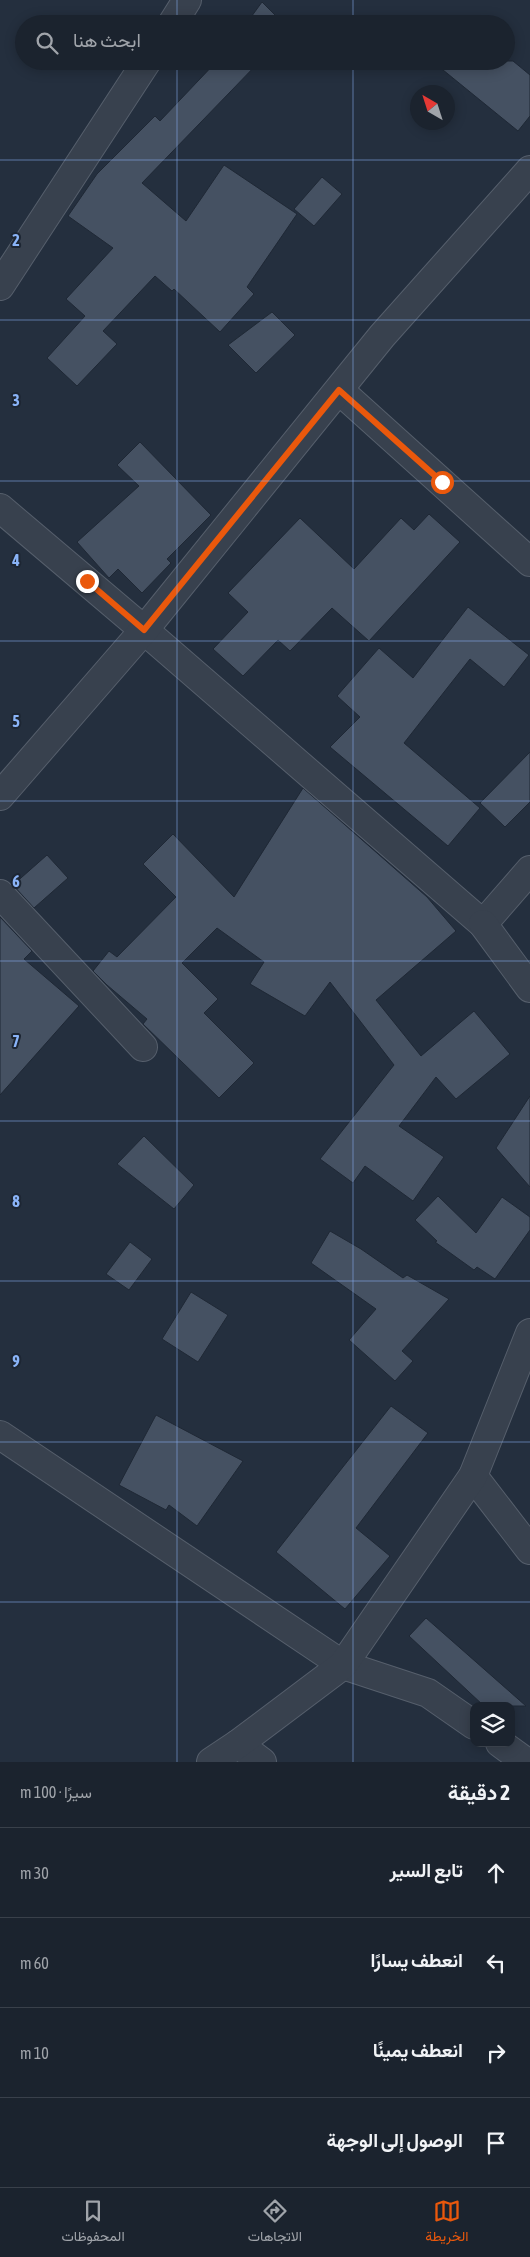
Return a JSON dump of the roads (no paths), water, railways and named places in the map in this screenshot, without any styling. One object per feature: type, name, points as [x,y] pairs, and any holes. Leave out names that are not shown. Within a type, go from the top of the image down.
[{"type":"street","points":[[178,15],[187,0]]},
{"type":"street","points":[[0,286],[141,70]]},
{"type":"street","points":[[0,796],[144,630],[382,336],[530,170]]},
{"type":"street","points":[[339,390],[530,562]]},
{"type":"street","points":[[0,508],[144,630],[483,924],[530,988]]},
{"type":"street","points":[[483,924],[530,870]]},
{"type":"street","points":[[0,894],[143,1047]]},
{"type":"street","points":[[211,1762],[343,1665],[473,1476],[528,1342]]},
{"type":"street","points":[[0,1435],[343,1665],[428,1693],[470,1722]]},
{"type":"street","points":[[473,1476],[530,1550]]},
{"type":"street","points":[[238,1744],[262,1762]]},
{"type":"street","points":[[505,1747],[526,1762]]}]
